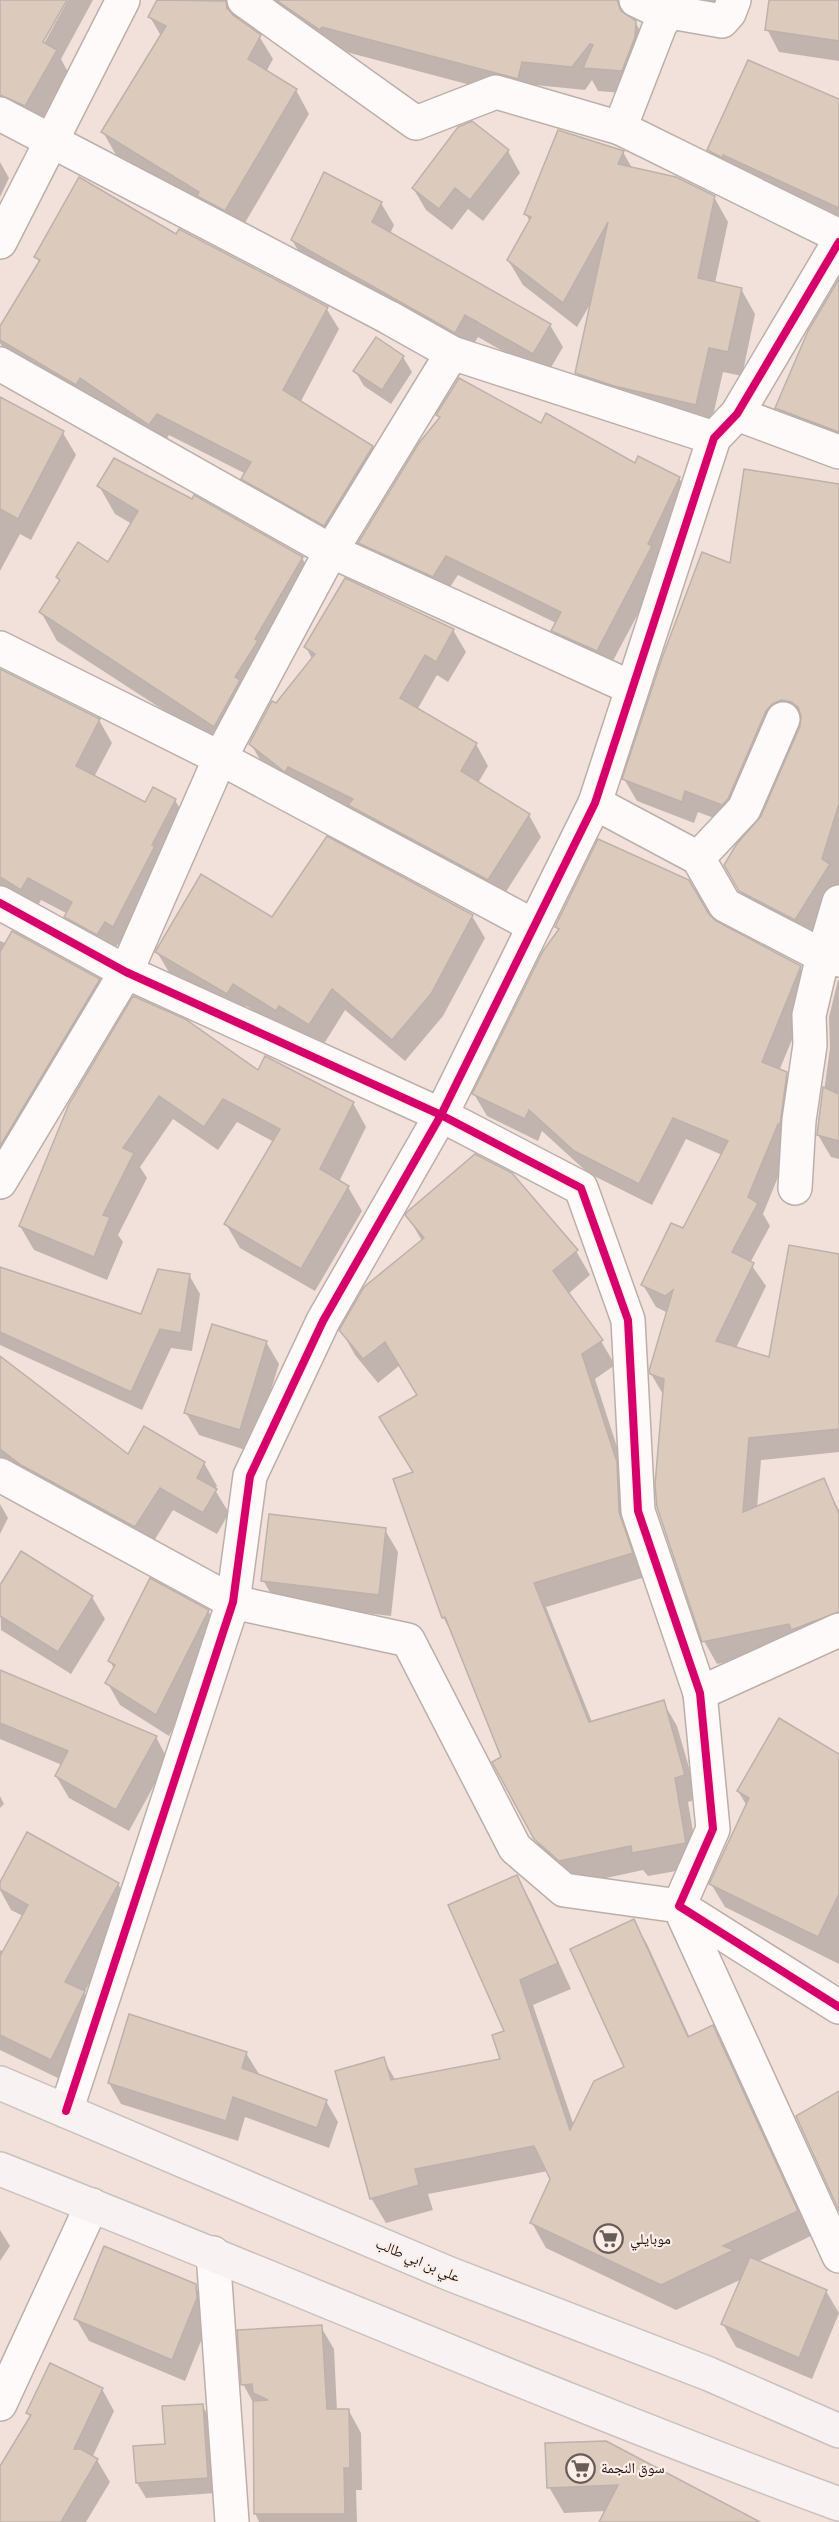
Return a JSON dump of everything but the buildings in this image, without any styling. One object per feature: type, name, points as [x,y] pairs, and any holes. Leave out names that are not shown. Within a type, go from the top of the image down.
[{"type":"main road","name":"علي بن ابي طالب","points":[[0,2083],[450,2274],[709,2374],[839,2431]]},
{"type":"main road","points":[[0,2169],[213,2253],[712,2458],[839,2505]]},
{"type":"street","points":[[0,242],[123,0]]},
{"type":"street","points":[[244,0],[416,123],[496,92],[620,128],[839,236]]},
{"type":"street","points":[[636,0],[667,15],[676,13],[722,21],[729,13],[734,0]]},
{"type":"street","points":[[620,128],[660,25],[667,15]]},
{"type":"street","points":[[0,114],[388,317],[452,353],[714,438]]},
{"type":"street","points":[[66,2111],[233,1602],[249,1476],[323,1321],[441,1115],[595,803],[714,438],[737,414],[839,242]]},
{"type":"street","points":[[0,1182],[126,972],[220,758],[331,551],[452,353]]},
{"type":"street","points":[[0,364],[331,551],[632,688]]},
{"type":"street","points":[[737,414],[839,452]]},
{"type":"street","points":[[0,648],[220,758],[534,927]]},
{"type":"street","points":[[698,858],[744,809],[783,719]]},
{"type":"street","points":[[595,803],[698,858],[725,905],[831,958]]},
{"type":"street","points":[[795,1188],[799,1120],[810,1046],[809,1015],[831,958],[839,902]]},
{"type":"street","points":[[0,903],[126,972],[441,1115],[581,1188],[628,1320],[638,1511],[700,1692],[713,1829],[679,1906],[839,2256]]},
{"type":"street","points":[[0,1475],[233,1602],[408,1640],[515,1848],[564,1890],[679,1906],[839,2007]]},
{"type":"street","points":[[700,1692],[839,1630]]},
{"type":"street","points":[[0,2404],[92,2205]]},
{"type":"street","points":[[213,2253],[232,2522]]},
{"type":"cycle path","points":[[66,2111],[233,1602],[250,1476],[323,1321],[441,1115],[595,803],[714,438],[737,414],[839,242]]},
{"type":"cycle path","points":[[0,903],[126,972],[441,1115],[581,1188],[628,1320],[638,1511],[700,1693],[713,1829],[679,1906],[839,2007]]},
{"type":"place","name":"موبايلي","points":[[609,2239]]},
{"type":"place","name":"سوق النجمة","points":[[580,2468]]}]
